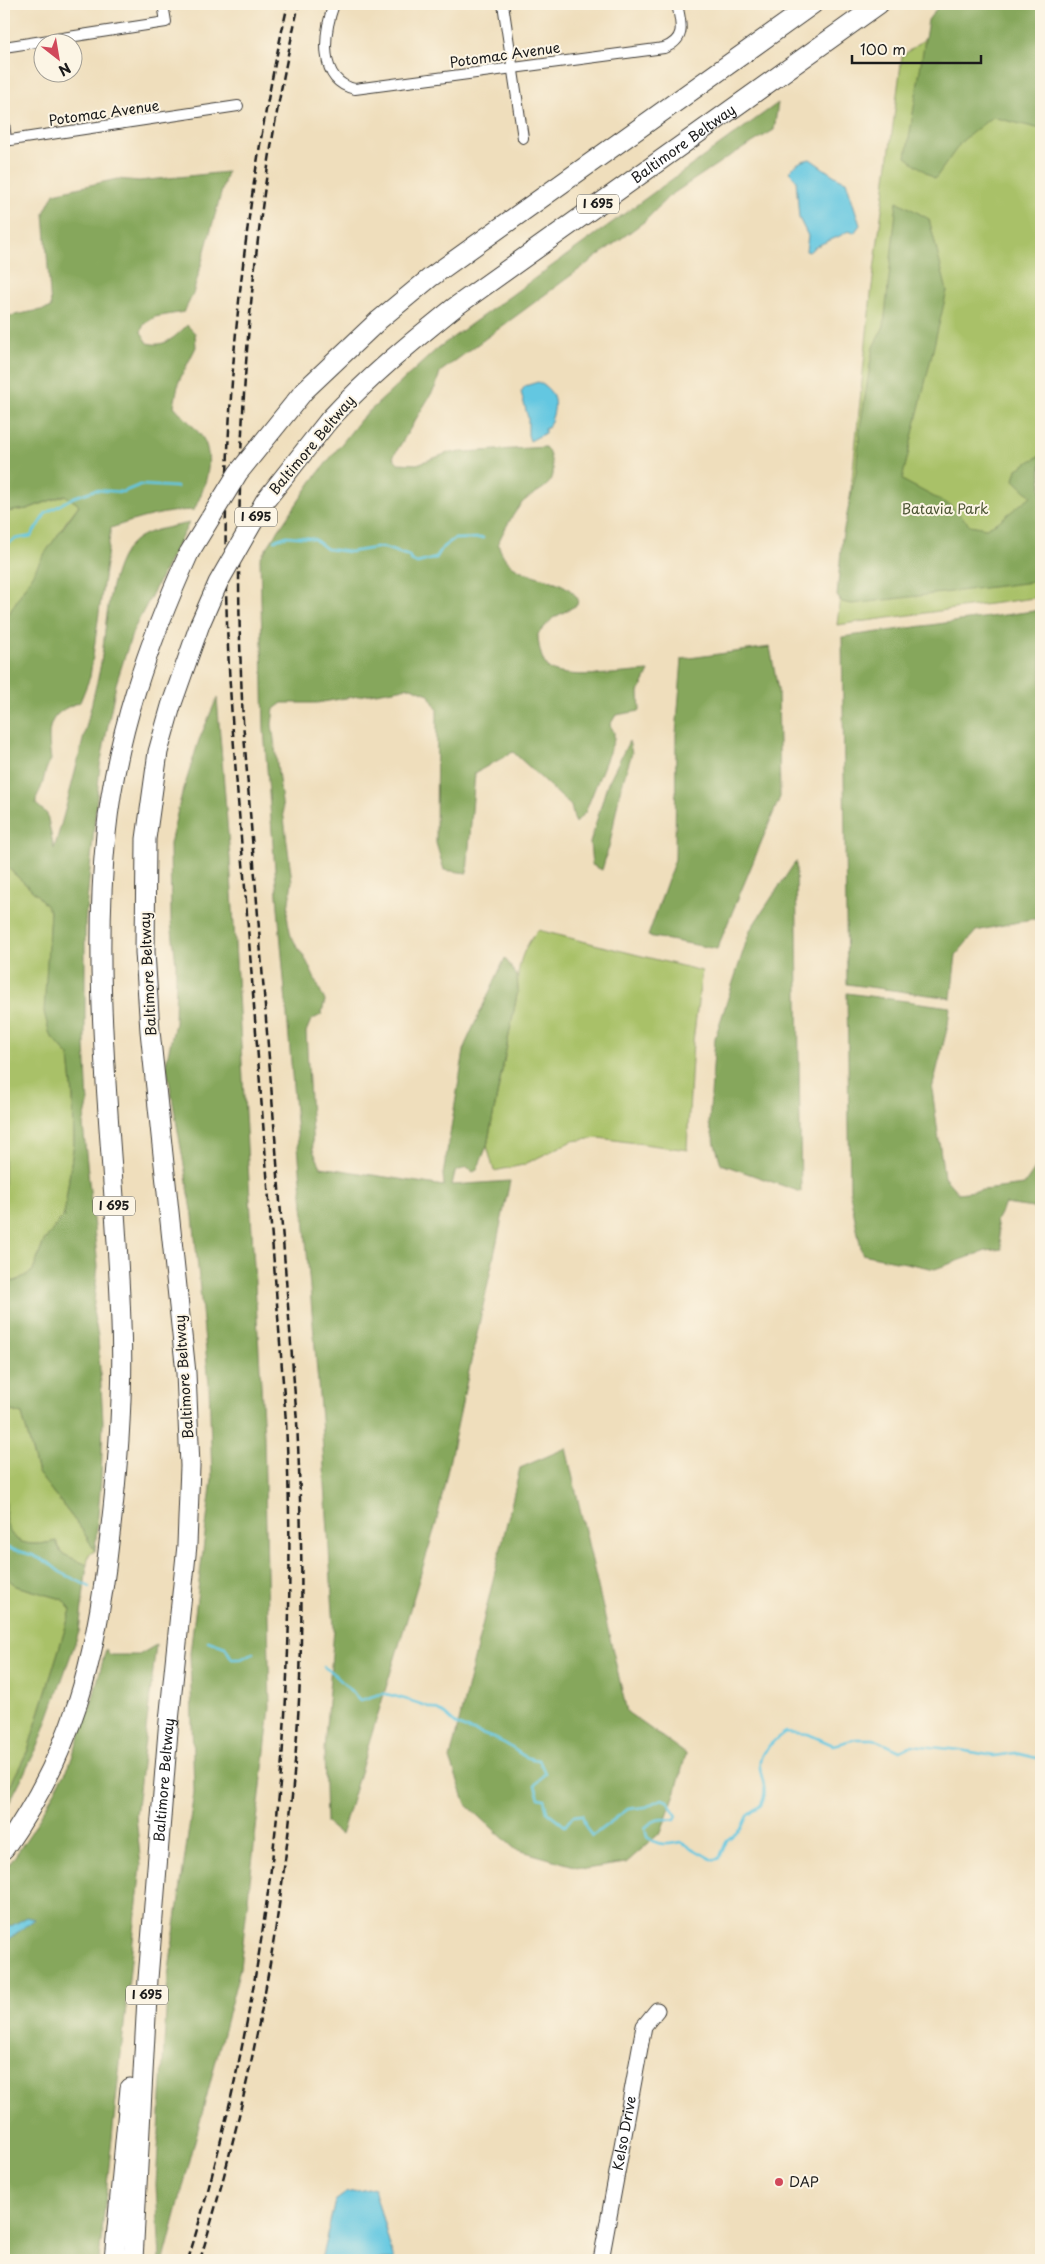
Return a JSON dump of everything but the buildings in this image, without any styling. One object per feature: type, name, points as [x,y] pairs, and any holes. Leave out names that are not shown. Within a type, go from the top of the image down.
[{"type":"highway","name":"I 695","points":[[4,1849],[32,1807],[64,1742],[79,1704],[89,1668],[104,1588],[117,1470],[122,1373],[121,1321],[104,1031],[102,896],[106,834],[122,734],[135,689],[151,641],[189,553],[238,473],[305,390],[378,320],[431,277],[813,4]]},
{"type":"highway","name":"Baltimore Beltway","points":[[133,2260],[148,1979],[168,1731],[187,1536],[189,1423],[185,1364],[150,1031],[145,952],[146,839],[151,793],[158,752],[173,698],[200,624],[218,583],[265,502],[329,420],[360,387],[402,349],[455,307],[879,4]]},
{"type":"highway","points":[[114,2260],[140,1978],[168,1731]]},
{"type":"street","points":[[4,47],[166,22],[163,4]]},
{"type":"street","name":"Potomac Avenue","points":[[334,4],[328,21],[326,50],[330,69],[340,83],[355,90],[664,48],[678,40],[681,30],[677,4]]},
{"type":"street","points":[[503,4],[523,138]]},
{"type":"street","name":"Potomac Avenue","points":[[5,141],[238,106]]},
{"type":"street","points":[[4,122],[5,141]]},
{"type":"street","name":"Kelso Drive","points":[[602,2260],[644,2026],[657,2010]]},
{"type":"green space","points":[[940,4],[1041,4],[1041,129],[992,117],[962,141],[935,179],[906,157],[928,20]]},
{"type":"green space","name":"Batavia Park","points":[[1041,4],[1041,597],[837,625],[871,294],[902,56],[934,32]]},
{"type":"green space","points":[[778,103],[774,130],[725,159],[668,197],[645,221],[440,372],[436,386],[393,457],[398,463],[417,464],[448,453],[545,447],[548,451],[553,472],[552,478],[549,483],[522,503],[498,543],[504,557],[513,566],[523,572],[559,584],[570,590],[578,599],[577,605],[553,618],[538,634],[543,660],[547,667],[565,674],[595,675],[649,671],[639,692],[640,711],[616,715],[610,725],[614,732],[614,740],[585,813],[575,823],[571,806],[513,752],[475,773],[467,873],[444,870],[436,843],[437,709],[428,694],[411,687],[317,703],[282,703],[274,709],[272,724],[292,881],[287,916],[291,936],[307,962],[325,1001],[321,1015],[311,1020],[306,1032],[313,1150],[321,1167],[444,1186],[443,1175],[465,1045],[505,958],[517,976],[518,990],[487,1146],[477,1170],[473,1172],[467,1167],[455,1172],[452,1185],[510,1181],[436,1524],[341,1835],[326,1823],[324,1750],[334,1629],[321,1419],[264,730],[260,558],[312,481],[362,418],[438,348]]},
{"type":"green space","points":[[227,172],[193,294],[184,312],[155,317],[144,324],[141,332],[148,343],[154,344],[170,340],[187,325],[195,333],[196,347],[179,381],[174,406],[195,428],[205,442],[208,450],[207,477],[194,510],[152,516],[111,528],[90,677],[80,702],[61,712],[51,724],[49,739],[51,760],[36,801],[36,804],[47,814],[54,849],[99,673],[111,588],[122,557],[130,545],[142,536],[150,532],[189,523],[133,631],[116,684],[100,766],[85,922],[85,1044],[88,1104],[83,1125],[98,1266],[93,1311],[98,1336],[103,1421],[101,1480],[95,1551],[83,1531],[38,1473],[22,1414],[4,1409],[4,1282],[16,1281],[33,1271],[44,1241],[64,1215],[74,1142],[73,1096],[69,1056],[50,1035],[44,1012],[50,911],[38,896],[4,864],[4,622],[45,553],[79,505],[65,495],[27,509],[4,512],[4,348],[6,348],[4,317],[51,308],[44,213],[54,193],[117,179],[139,181]]},
{"type":"green space","points":[[897,201],[929,219],[947,291],[902,480],[951,506],[970,525],[986,528],[998,522],[1031,496],[1014,480],[1017,469],[1041,455],[1041,581],[852,604],[842,602],[837,596],[842,538],[856,472],[860,428],[873,347],[884,326]]},
{"type":"green space","points":[[66,495],[79,505],[66,522],[4,622],[4,512],[27,509]]},
{"type":"green space","points":[[1041,610],[1041,920],[1032,919],[976,931],[956,955],[951,998],[847,984],[842,637]]},
{"type":"green space","points":[[770,647],[778,690],[780,797],[717,949],[648,936],[675,859],[676,734],[682,659]]},
{"type":"green space","points":[[217,698],[230,858],[264,1436],[270,1708],[240,1968],[164,2260],[160,2260],[156,2185],[168,1976],[194,1792],[190,1653],[212,1479],[209,1384],[193,1216],[166,1063],[175,1023],[176,964],[171,922],[170,844],[180,801],[199,740]]},
{"type":"green space","points":[[629,741],[632,753],[620,791],[610,843],[602,870],[592,865],[590,843],[607,785]]},
{"type":"green space","points":[[796,861],[801,1192],[721,1164],[709,1124],[715,1038],[750,930]]},
{"type":"green space","points":[[4,864],[38,896],[50,911],[48,952],[50,1035],[69,1056],[73,1096],[74,1142],[64,1215],[44,1241],[33,1271],[16,1281],[4,1282]]},
{"type":"green space","points":[[538,930],[702,971],[693,1041],[688,1150],[599,1138],[572,1141],[523,1165],[494,1171],[487,1146],[518,990],[519,966],[528,944]]},
{"type":"green space","points":[[847,993],[950,1007],[948,1025],[932,1089],[944,1177],[958,1193],[1024,1185],[1035,1169],[1041,1139],[1041,1222],[1033,1208],[1005,1204],[996,1221],[1002,1249],[986,1251],[935,1269],[862,1254],[850,1194]]},
{"type":"green space","points":[[4,1409],[22,1414],[38,1473],[83,1531],[95,1551],[89,1554],[87,1565],[61,1553],[56,1541],[40,1544],[25,1543],[18,1541],[9,1530],[4,1498]]},
{"type":"green space","points":[[566,1448],[627,1712],[686,1754],[676,1791],[661,1832],[626,1863],[585,1869],[515,1849],[466,1804],[450,1759],[520,1468]]},
{"type":"green space","points":[[4,1498],[6,1503],[5,1515],[9,1530],[19,1541],[40,1544],[56,1541],[61,1553],[87,1565],[79,1632],[39,1744],[4,1813],[4,1798],[28,1750],[71,1610],[62,1599],[16,1586],[4,1575]]},
{"type":"green space","points":[[4,1575],[16,1586],[62,1599],[71,1610],[28,1750],[4,1798]]},
{"type":"green space","points":[[156,1645],[136,1816],[141,1866],[99,2260],[4,2260],[4,1872],[32,1831],[69,1766],[92,1701],[106,1649],[110,1655],[139,1655]]},
{"type":"water","points":[[810,159],[833,175],[846,181],[860,225],[854,233],[848,231],[809,252],[806,251],[808,236],[799,218],[796,180],[790,172],[798,163]]},
{"type":"water","points":[[538,382],[550,391],[553,396],[554,408],[548,428],[545,428],[545,433],[530,441],[528,418],[521,392],[525,386]]},
{"type":"water","points":[[27,1917],[35,1919],[4,1943],[4,1930]]},
{"type":"water","points":[[374,2188],[394,2260],[321,2260],[335,2201],[346,2193]]},
{"type":"waterway","points":[[4,546],[15,539],[31,536],[46,513],[74,497],[95,490],[123,492],[140,485],[177,487]]},
{"type":"waterway","points":[[275,540],[287,536],[309,538],[314,539],[327,549],[350,552],[382,547],[409,556],[411,560],[417,563],[436,558],[443,547],[454,539],[483,538]]},
{"type":"waterway","points":[[4,1547],[32,1555],[90,1587]]},
{"type":"waterway","points":[[208,1641],[225,1647],[232,1659],[241,1659],[253,1653]]},
{"type":"waterway","points":[[324,1667],[360,1700],[379,1694],[386,1694],[422,1704],[443,1713],[459,1726],[497,1740],[524,1756],[539,1760],[545,1773],[535,1785],[539,1798],[544,1799],[547,1812],[565,1826],[573,1816],[582,1815],[586,1828],[592,1836],[628,1809],[646,1807],[662,1799],[667,1801],[677,1816],[675,1820],[662,1819],[652,1822],[645,1828],[647,1837],[663,1844],[681,1842],[713,1860],[720,1857],[727,1840],[741,1829],[747,1816],[761,1805],[764,1789],[760,1760],[771,1744],[786,1732],[808,1734],[833,1745],[856,1739],[874,1739],[900,1751],[912,1745],[994,1756],[1015,1753],[1041,1759]]},
{"type":"railway","points":[[188,2260],[217,2156],[241,2053],[260,1949],[274,1845],[283,1741],[288,1636],[289,1530],[286,1422],[234,754],[226,606],[228,445],[237,318],[244,254],[263,128],[288,4]]},
{"type":"railway","points":[[200,2260],[239,2117],[255,2045],[268,1972],[289,1826],[300,1678],[301,1550],[297,1422],[243,721],[239,540],[246,360],[254,271],[266,181],[281,92],[299,4]]},
{"type":"place","name":"DAP","points":[[779,2182]]}]
